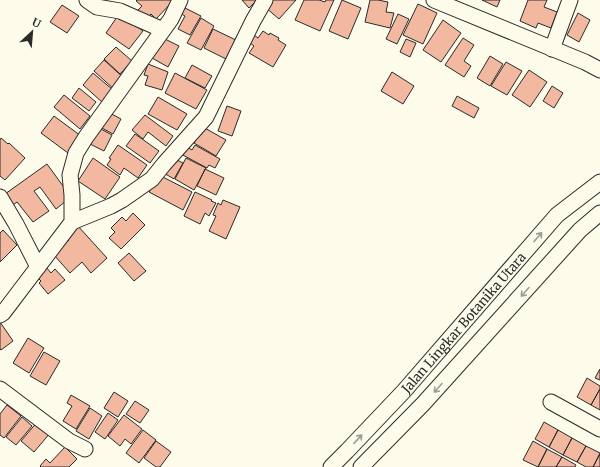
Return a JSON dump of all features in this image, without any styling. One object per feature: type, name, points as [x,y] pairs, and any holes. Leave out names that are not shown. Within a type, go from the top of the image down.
[{"type":"street","points":[[87,0],[97,7],[120,11],[163,30]]},
{"type":"street","points":[[72,222],[70,175],[76,153],[171,19],[180,0]]},
{"type":"street","points":[[0,315],[72,222],[111,206],[152,179],[206,117],[265,0]]},
{"type":"street","points":[[434,0],[453,3],[600,70]]},
{"type":"street","points":[[552,48],[570,0]]},
{"type":"street","name":"Jalan Lingkar Botanika Utara","points":[[331,467],[404,391],[557,215],[600,182]]},
{"type":"street","points":[[0,197],[38,267]]},
{"type":"street","name":"Jalan Lingkar Botanika Utara","points":[[361,467],[423,404],[580,230],[600,213]]},
{"type":"street","points":[[0,389],[69,441],[85,449]]},
{"type":"street","points":[[551,402],[600,430]]},
{"type":"street","points":[[378,418],[394,433]]},
{"type":"building","points":[[174,0],[156,19],[151,14],[147,18],[138,10],[142,6],[136,1]]},
{"type":"building","points":[[242,0],[257,0],[249,8]]},
{"type":"building","points":[[271,0],[296,0],[279,19],[265,7]]},
{"type":"building","points":[[304,0],[319,0],[325,2],[326,0],[334,0],[320,31],[295,20]]},
{"type":"building","points":[[342,0],[361,8],[348,39],[329,31]]},
{"type":"building","points":[[370,0],[388,2],[386,12],[394,13],[390,28],[365,22]]},
{"type":"building","points":[[482,0],[500,0],[497,7]]},
{"type":"building","points":[[528,0],[547,0],[544,7],[557,12],[551,28],[538,23],[536,28],[520,21]]},
{"type":"building","points":[[418,4],[437,13],[423,44],[403,35]]},
{"type":"building","points":[[62,5],[79,16],[67,33],[50,22]]},
{"type":"building","points":[[181,6],[201,16],[190,35],[178,29],[185,16],[178,12]]},
{"type":"building","points":[[578,13],[590,20],[579,42],[567,35]]},
{"type":"building","points":[[119,14],[143,31],[129,49],[106,33]]},
{"type":"building","points":[[398,14],[409,19],[397,44],[386,39]]},
{"type":"building","points":[[201,18],[214,26],[201,50],[187,43]]},
{"type":"building","points":[[443,20],[461,33],[441,62],[423,50]]},
{"type":"building","points":[[213,29],[240,42],[230,61],[204,48]]},
{"type":"building","points":[[263,31],[269,35],[270,33],[279,38],[278,40],[286,45],[273,67],[249,53],[254,46],[250,43],[254,35],[258,38]]},
{"type":"building","points":[[163,38],[179,46],[168,67],[152,58]]},
{"type":"building","points":[[463,38],[474,45],[464,61],[471,66],[464,77],[445,65]]},
{"type":"building","points":[[406,39],[416,43],[410,57],[400,52]]},
{"type":"building","points":[[116,47],[132,61],[120,74],[104,59]]},
{"type":"building","points":[[490,56],[503,64],[490,86],[477,78]]},
{"type":"building","points":[[104,60],[126,80],[116,91],[94,71]]},
{"type":"building","points":[[506,62],[522,71],[507,95],[491,86]]},
{"type":"building","points":[[148,64],[168,72],[162,90],[145,85],[148,76],[144,75]]},
{"type":"building","points":[[192,65],[212,76],[205,88],[185,78]]},
{"type":"building","points":[[529,70],[547,82],[530,107],[512,95]]},
{"type":"building","points":[[392,72],[414,86],[403,104],[381,91]]},
{"type":"building","points":[[93,73],[113,90],[102,102],[83,85]]},
{"type":"building","points":[[175,73],[207,90],[196,109],[165,93]]},
{"type":"building","points":[[552,86],[563,93],[554,108],[543,101]]},
{"type":"building","points":[[79,88],[96,102],[89,111],[72,98]]},
{"type":"building","points":[[64,95],[90,116],[80,129],[54,107]]},
{"type":"building","points":[[457,96],[479,108],[474,118],[452,106]]},
{"type":"building","points":[[158,97],[187,114],[177,130],[148,114]]},
{"type":"building","points":[[227,106],[241,111],[232,136],[218,131]]},
{"type":"building","points":[[108,112],[121,119],[113,134],[100,127]]},
{"type":"building","points":[[145,115],[173,136],[166,146],[148,132],[143,139],[132,130]]},
{"type":"building","points":[[54,116],[81,136],[68,153],[41,133]]},
{"type":"building","points":[[203,127],[226,140],[216,156],[194,143]]},
{"type":"building","points":[[99,128],[112,135],[104,151],[90,144]]},
{"type":"building","points":[[135,134],[159,151],[150,163],[126,146]]},
{"type":"building","points":[[1,138],[8,144],[9,143],[25,158],[5,180],[0,176]]},
{"type":"building","points":[[118,145],[147,165],[138,178],[124,168],[120,175],[107,165],[111,159],[109,158]]},
{"type":"building","points":[[195,145],[220,159],[215,168],[209,165],[207,168],[181,154],[185,146],[192,150]]},
{"type":"building","points":[[171,157],[183,163],[174,179],[162,172]]},
{"type":"building","points":[[93,158],[120,177],[105,199],[78,181]]},
{"type":"building","points":[[186,158],[206,168],[194,190],[175,179]]},
{"type":"building","points":[[47,164],[71,197],[56,209],[40,187],[34,191],[49,211],[33,222],[17,202],[13,205],[5,194]]},
{"type":"building","points":[[205,169],[224,178],[216,195],[197,186]]},
{"type":"building","points":[[159,175],[192,192],[183,210],[149,192]]},
{"type":"building","points":[[195,192],[216,203],[209,216],[205,213],[200,224],[184,216]]},
{"type":"building","points":[[223,200],[240,207],[226,239],[209,231],[216,216],[213,215],[218,203],[221,205]]},
{"type":"building","points":[[133,213],[145,225],[121,249],[109,238],[115,232],[111,228],[122,217],[126,221]]},
{"type":"building","points":[[77,225],[107,258],[91,273],[82,262],[70,273],[53,254],[69,240],[65,235]]},
{"type":"building","points":[[3,230],[17,245],[0,262],[0,233]]},
{"type":"building","points":[[129,253],[146,271],[134,281],[118,263]]},
{"type":"building","points":[[46,267],[51,273],[55,269],[65,280],[48,294],[39,283],[41,281],[36,276]]},
{"type":"building","points":[[0,322],[13,341],[1,350],[0,349]]},
{"type":"building","points":[[28,338],[44,348],[29,373],[13,363]]},
{"type":"building","points":[[44,352],[60,361],[46,385],[30,376]]},
{"type":"building","points":[[600,369],[600,380],[595,378]]},
{"type":"building","points":[[587,378],[600,386],[600,389],[591,405],[577,397]]},
{"type":"building","points":[[600,389],[600,410],[591,405]]},
{"type":"building","points":[[114,392],[128,401],[118,417],[104,408]]},
{"type":"building","points":[[71,395],[90,406],[76,429],[63,421],[72,406],[67,403]]},
{"type":"building","points":[[135,401],[149,410],[140,423],[126,414]]},
{"type":"building","points":[[7,405],[21,416],[4,438],[0,435],[0,414]]},
{"type":"building","points":[[90,408],[102,416],[89,439],[76,431]]},
{"type":"building","points":[[108,413],[118,420],[105,439],[95,432]]},
{"type":"building","points":[[124,415],[142,429],[131,444],[125,439],[120,446],[108,436]]},
{"type":"building","points":[[22,417],[32,426],[16,445],[6,437]]},
{"type":"building","points":[[38,421],[51,432],[34,452],[21,441]]},
{"type":"building","points":[[544,422],[558,430],[549,447],[535,439]]},
{"type":"building","points":[[143,430],[156,440],[139,463],[126,453]]},
{"type":"building","points":[[558,430],[572,438],[563,455],[549,447]]},
{"type":"building","points":[[572,438],[586,446],[577,462],[563,455]]},
{"type":"building","points":[[156,441],[171,452],[160,467],[156,467],[144,458]]},
{"type":"building","points":[[533,441],[547,449],[538,467],[523,460]]},
{"type":"building","points":[[586,446],[600,453],[593,467],[586,467],[577,462]]},
{"type":"building","points":[[65,447],[77,459],[69,467],[40,466],[46,459],[50,463]]},
{"type":"building","points":[[547,449],[562,457],[556,467],[538,467]]},
{"type":"building","points":[[600,454],[600,467],[593,467]]},
{"type":"building","points":[[562,457],[576,465],[575,467],[556,467]]}]
